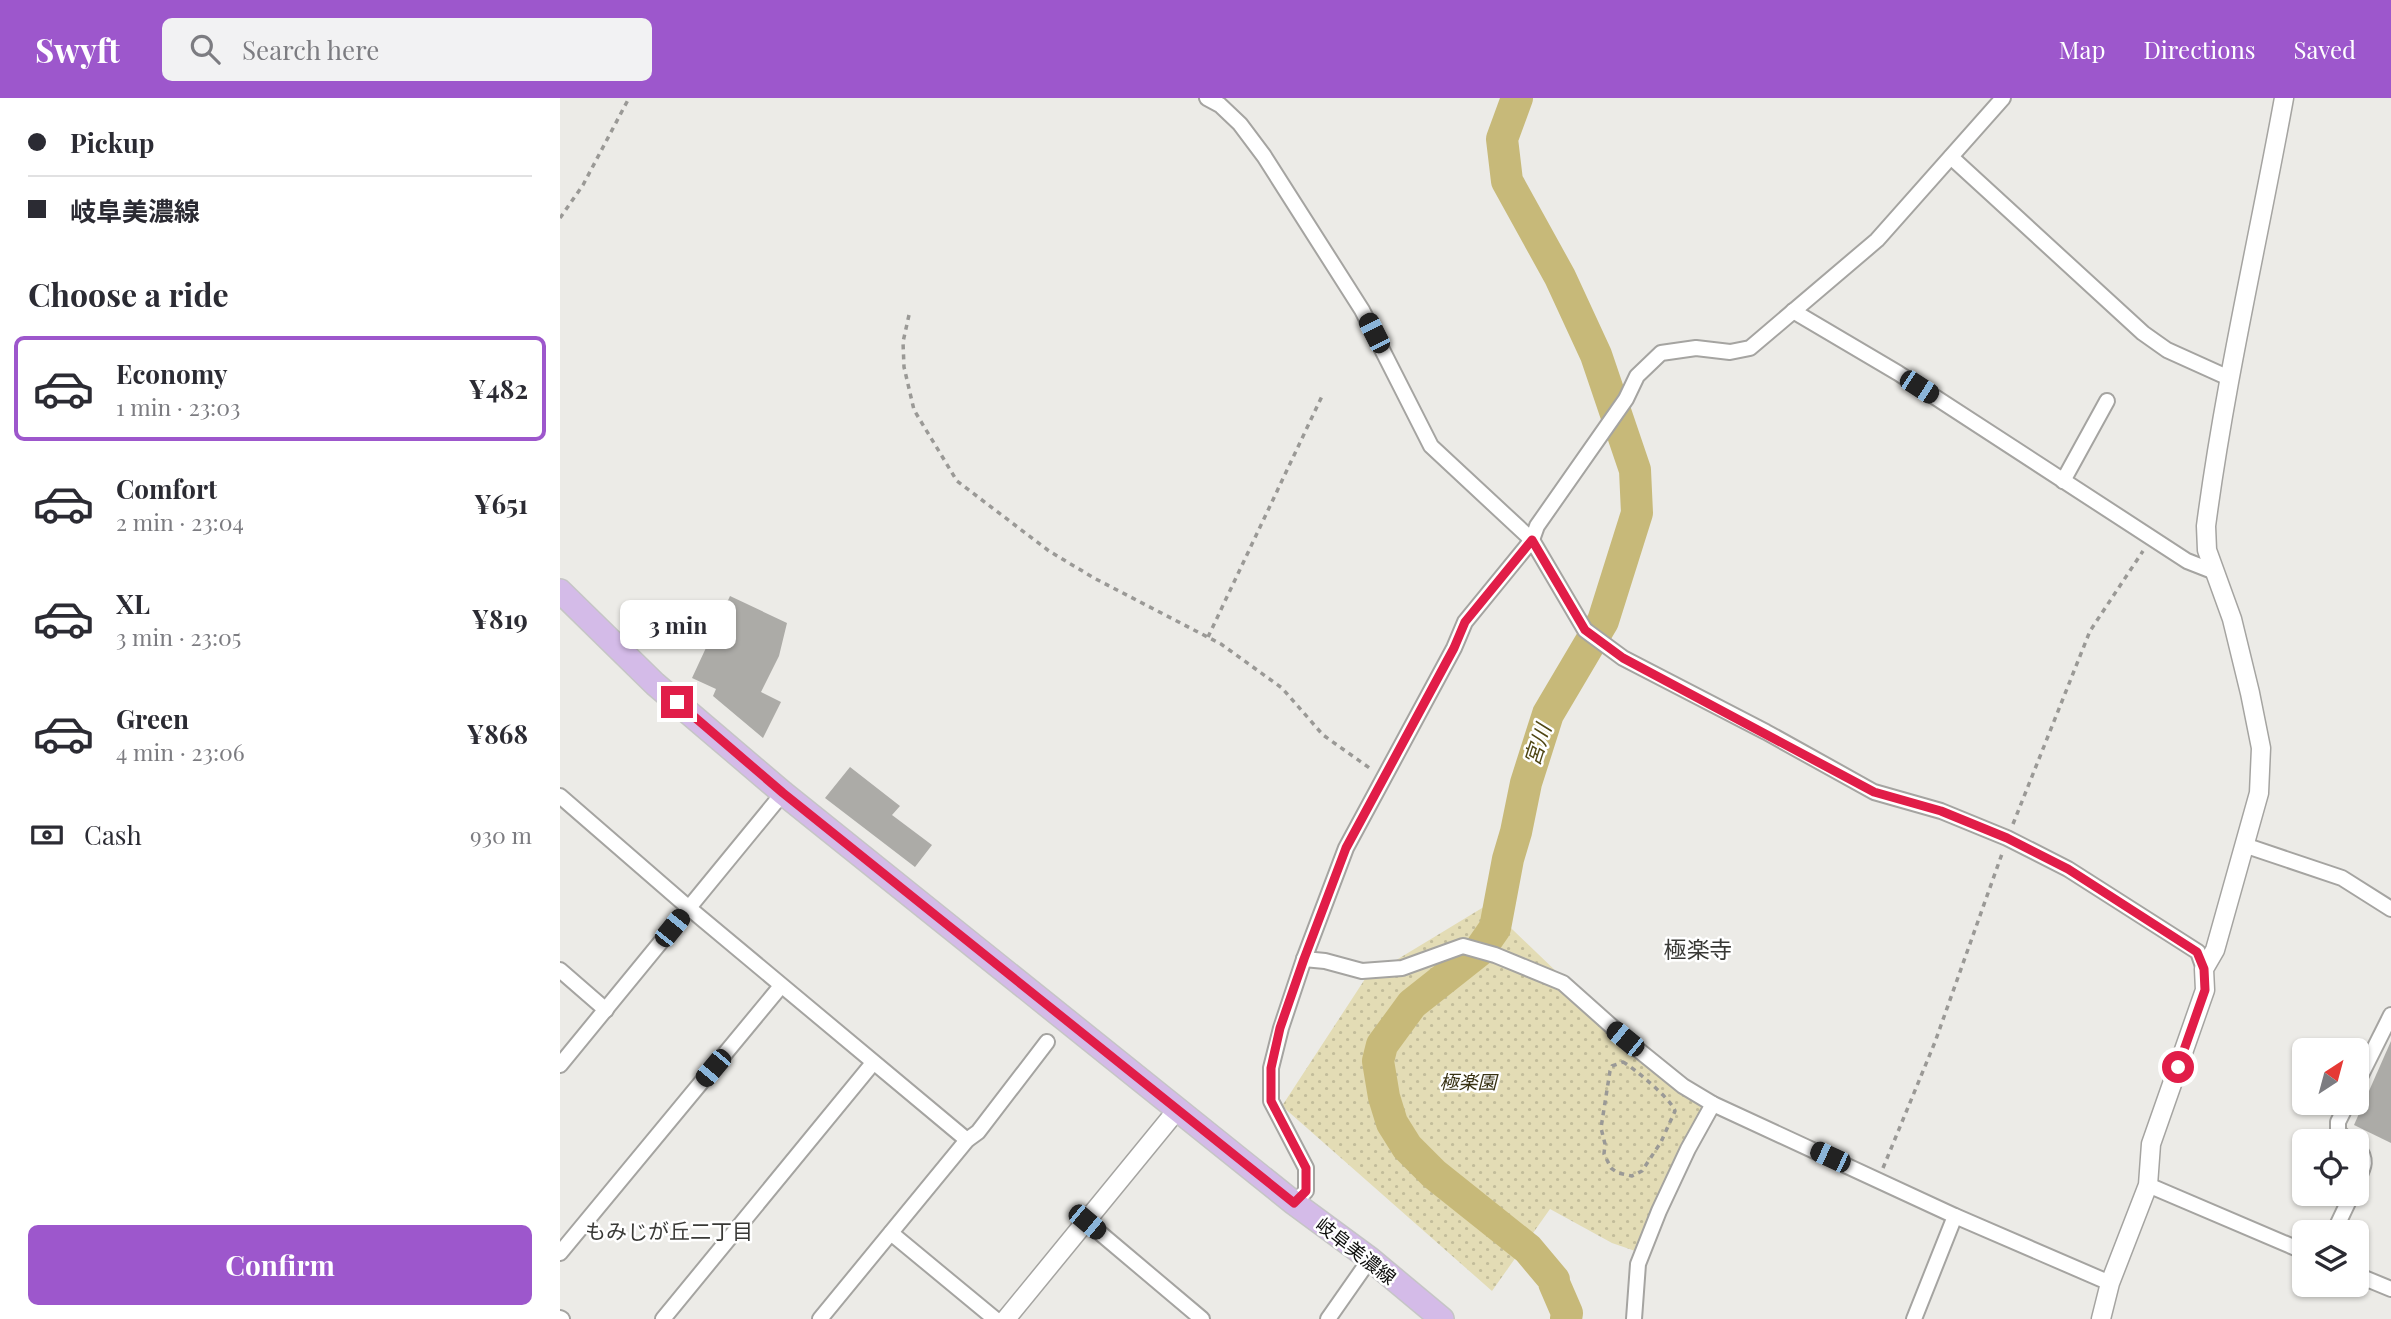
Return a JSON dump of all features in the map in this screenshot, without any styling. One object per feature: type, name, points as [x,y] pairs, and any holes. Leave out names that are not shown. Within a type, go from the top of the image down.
[{"type":"main road","name":"岐阜美濃線","points":[[560,592],[655,684],[783,793],[1294,1203],[1370,1259],[1441,1319]]},
{"type":"street","points":[[1207,98],[1220,105],[1240,124],[1264,156],[1362,310],[1431,446],[1532,540],[1585,630],[1623,658],[1874,792],[1941,811],[2007,838],[2068,869],[2197,952],[2204,969],[2205,990],[2151,1144],[2148,1185],[2110,1283],[2101,1319]]},
{"type":"street","points":[[1294,1203],[1306,1191],[1306,1168],[1271,1101],[1271,1068],[1280,1028],[1346,848],[1454,648],[1465,622],[1532,540],[1537,526],[1626,399],[1637,376],[1661,353],[1696,348],[1730,352],[1750,348],[1877,240],[2003,98]]},
{"type":"street","points":[[2204,969],[2215,950],[2259,793],[2261,748],[2232,619],[2207,550],[2206,526],[2230,378],[2284,98]]},
{"type":"street","points":[[1951,157],[2143,333],[2167,350],[2230,378]]},
{"type":"street","points":[[1793,311],[1898,373],[2188,561],[2215,572]]},
{"type":"street","points":[[2063,481],[2107,401]]},
{"type":"street","points":[[560,1065],[783,793]]},
{"type":"street","points":[[560,796],[781,986],[967,1140]]},
{"type":"street","points":[[2245,845],[2342,878],[2391,909]]},
{"type":"street","points":[[1304,959],[1325,961],[1362,971],[1402,968],[1463,946],[1496,955],[1563,983],[1621,1036],[1682,1086],[1713,1104],[1955,1216],[2110,1283]]},
{"type":"street","points":[[560,970],[606,1010]]},
{"type":"street","points":[[560,1253],[781,986]]},
{"type":"street","points":[[2370,1057],[2391,1015]]},
{"type":"street","points":[[820,1319],[967,1140],[978,1132],[1047,1042]]},
{"type":"street","points":[[663,1319],[873,1063]]},
{"type":"street","points":[[1634,1319],[1638,1264],[1668,1191],[1713,1104]]},
{"type":"street","points":[[1006,1319],[1177,1110]]},
{"type":"street","points":[[2148,1185],[2292,1246]]},
{"type":"street","points":[[1914,1319],[1955,1216]]},
{"type":"street","points":[[1087,1222],[1202,1319]]},
{"type":"street","points":[[891,1233],[995,1319]]},
{"type":"street","points":[[1328,1319],[1370,1259]]},
{"type":"street","points":[[2369,1280],[2391,1289]]},
{"type":"path","points":[[560,218],[583,185],[629,98]]},
{"type":"path","points":[[909,315],[903,342],[904,367],[914,410],[957,481],[1049,551],[1094,578],[1208,637],[1282,688],[1323,735],[1383,778]]},
{"type":"path","points":[[1208,637],[1323,394]]},
{"type":"path","points":[[1878,1180],[1940,1031],[2007,838],[2090,631],[2152,538]]},
{"type":"path","points":[[1627,1063],[1664,1094],[1675,1111],[1654,1154],[1642,1171],[1632,1176],[1618,1173],[1611,1168],[1604,1154],[1605,1144],[1601,1128],[1612,1066],[1627,1063]]},
{"type":"green space","name":"極楽園","points":[[1487,905],[1636,1048],[1713,1104],[1644,1254],[1612,1243],[1550,1209],[1492,1291],[1282,1106],[1365,979]]},
{"type":"building","points":[[730,596],[787,623],[779,656],[761,692],[781,702],[763,738],[713,696],[716,689],[692,678]]},
{"type":"building","points":[[850,767],[900,806],[892,815],[932,845],[915,867],[825,798]]},
{"type":"building","points":[[2391,1041],[2391,1143],[2369,1132],[2369,1129],[2354,1125],[2358,1115],[2370,1115],[2370,1089]]},
{"type":"waterway","name":"宮川","points":[[1517,98],[1502,139],[1507,181],[1560,277],[1596,355],[1635,470],[1637,513],[1603,621],[1548,714],[1526,783],[1495,928],[1479,951],[1412,1004],[1382,1045],[1378,1061],[1392,1123],[1407,1147],[1434,1174],[1528,1249],[1554,1280],[1567,1313],[1566,1319]]},
{"type":"district","name":"極楽寺","points":[[1698,950]]},
{"type":"district","name":"もみじが丘二丁目","points":[[669,1232]]},
{"type":"route","points":[[677,702],[783,793],[1294,1203],[1306,1191],[1306,1168],[1271,1101],[1271,1068],[1280,1028],[1304,959],[1346,848],[1454,648],[1465,622],[1532,540],[1585,630],[1623,658],[1874,792],[1941,811],[2007,838],[2068,869],[2197,952],[2204,969],[2205,990],[2178,1067]]}]
